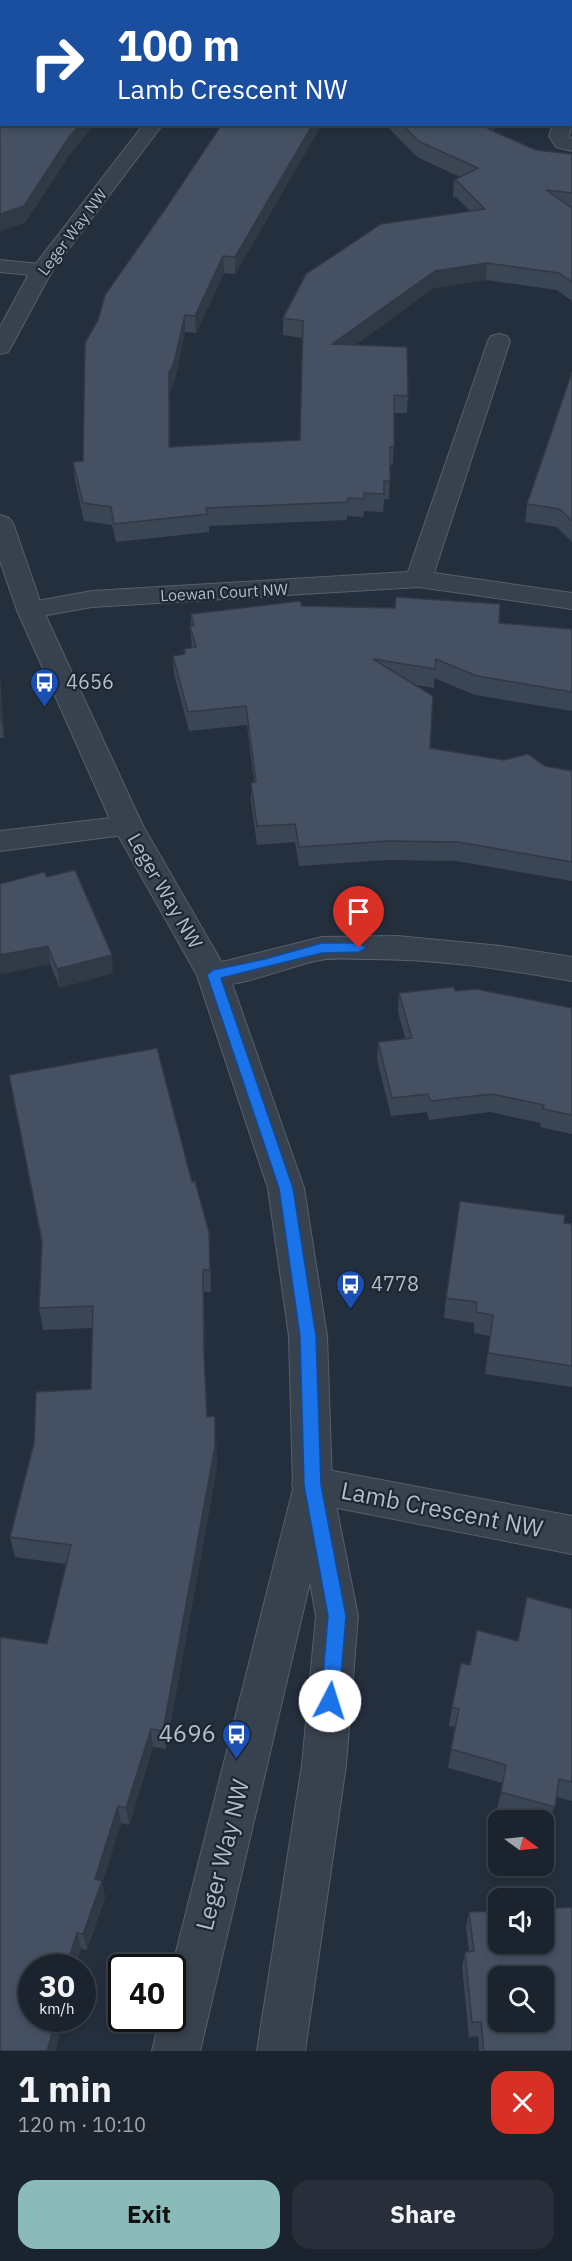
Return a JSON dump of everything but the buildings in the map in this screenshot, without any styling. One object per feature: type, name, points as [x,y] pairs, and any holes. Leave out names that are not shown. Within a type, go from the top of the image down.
[{"type":"street","name":"Leger Way NW","points":[[0,347],[42,270],[152,126]]},
{"type":"street","points":[[562,126],[559,135],[563,143],[572,145]]},
{"type":"street","points":[[0,266],[42,270]]},
{"type":"street","points":[[419,579],[499,341]]},
{"type":"street","name":"Leger Way NW","points":[[0,523],[30,610],[128,826],[213,975],[286,1188],[308,1336],[312,1485],[337,1616],[324,1765],[281,2051]]},
{"type":"street","name":"Loewan Court NW","points":[[30,610],[92,599],[419,579],[572,601]]},
{"type":"street","points":[[0,841],[128,826]]},
{"type":"street","points":[[213,975],[265,964],[322,948],[396,948],[501,957],[572,969]]},
{"type":"street","name":"Leger Way NW","points":[[176,2051],[312,1485]]},
{"type":"street","name":"Lamb Crescent NW","points":[[312,1485],[572,1535]]},
{"type":"place","name":"4656","points":[[45,708]]},
{"type":"place","name":"4778","points":[[350,1310]]},
{"type":"place","name":"4696","points":[[237,1760]]},
{"type":"route","points":[[330,1701],[337,1616],[312,1485],[308,1336],[286,1188],[213,975],[265,964],[322,948],[359,948]]}]
